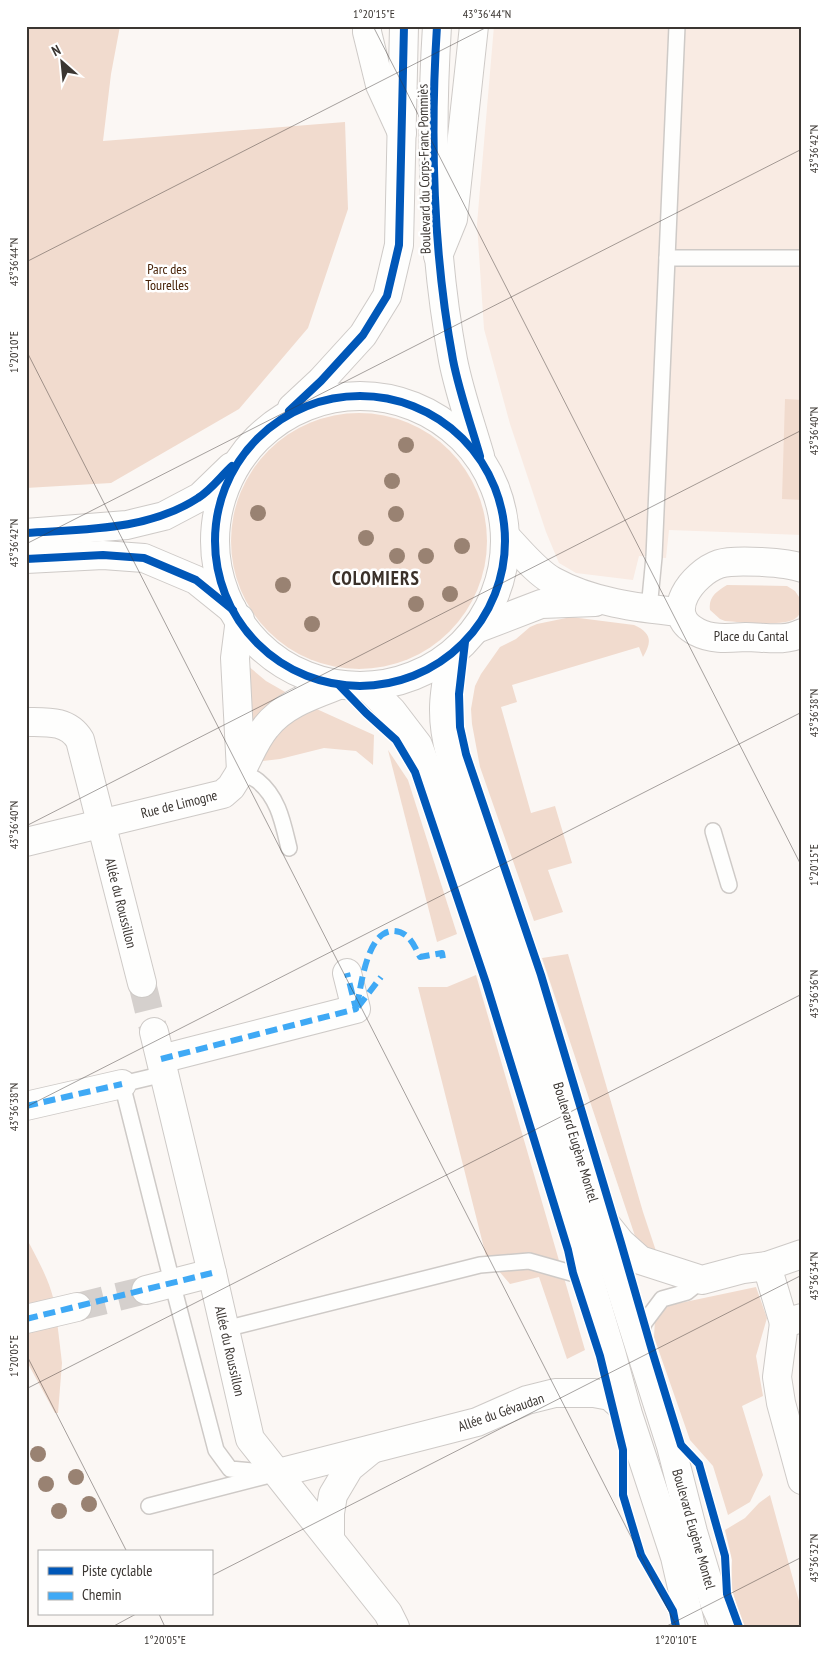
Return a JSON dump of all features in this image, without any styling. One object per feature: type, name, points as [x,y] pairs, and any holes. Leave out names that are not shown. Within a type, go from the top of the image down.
[{"type":"street","name":"Boulevard du Corps-Franc Pommiès","points":[[367,26],[366,32],[380,85],[402,133]]},
{"type":"street","name":"Boulevard du Corps-Franc Pommiès","points":[[284,416],[321,381],[363,335],[387,296],[400,245],[404,26]]},
{"type":"street","name":"Boulevard du Corps-Franc Pommiès","points":[[437,26],[434,67],[434,175],[438,256],[453,362],[480,456],[496,493],[504,536],[503,565],[492,601],[476,629]]},
{"type":"street","name":"Boulevard du Corps-Franc Pommiès","points":[[438,256],[453,219],[474,26]]},
{"type":"street","points":[[26,533],[127,525],[164,516],[200,497],[238,461],[266,430],[284,416],[315,404],[346,397],[388,399],[413,405],[447,427],[480,456]]},
{"type":"street","points":[[238,461],[224,490],[217,518],[214,544],[221,577],[237,615],[235,658],[241,771]]},
{"type":"street","points":[[504,536],[551,580],[605,601],[649,609],[680,612],[682,599],[690,586],[696,579],[717,565],[732,562],[794,565],[802,568]]},
{"type":"street","points":[[26,559],[103,555],[144,558],[196,580],[237,615],[258,642],[279,661],[311,678],[339,685],[369,688],[395,683],[416,676],[451,656],[476,629],[541,604],[605,601]]},
{"type":"street","name":"Place du Cantal","points":[[680,612],[685,623],[690,628],[712,638],[786,638],[802,633]]},
{"type":"street","name":"Boulevard Eugène Montel","points":[[451,656],[444,700],[443,720],[445,735],[529,986],[638,1346],[671,1446],[693,1532],[715,1605],[724,1627]]},
{"type":"street","name":"Rue de Limogne","points":[[26,842],[223,794],[241,771],[265,728],[276,716],[302,699],[339,685]]},
{"type":"street","name":"Boulevard Eugène Montel","points":[[369,688],[392,711],[418,745],[430,778],[508,1006],[627,1411],[675,1557],[691,1627]]},
{"type":"street","points":[[26,722],[50,721],[59,723],[77,735],[82,746],[102,822]]},
{"type":"street","name":"Allée du Roussillon","points":[[102,822],[142,983]]},
{"type":"street","points":[[162,1067],[356,1009],[346,973]]},
{"type":"street","name":"Allée du Roussillon","points":[[154,1032],[250,1439],[388,1613],[395,1627]]},
{"type":"street","points":[[26,1106],[122,1084]]},
{"type":"street","points":[[598,1213],[622,1243],[640,1260],[702,1280],[743,1269],[767,1266],[802,1254]]},
{"type":"street","points":[[767,1266],[793,1321],[777,1377],[781,1403],[802,1480]]},
{"type":"street","points":[[159,1286],[212,1273]]},
{"type":"street","points":[[26,1320],[77,1308]]},
{"type":"street","name":"Allée du Gévaudan","points":[[278,1473],[477,1422],[527,1400],[556,1393],[594,1393],[610,1396],[627,1411]]},
{"type":"street","name":"Allée du Gévaudan","points":[[330,1538],[330,1513],[334,1495],[349,1468],[372,1449]]},
{"type":"lane","points":[[649,609],[654,557],[677,26]]},
{"type":"lane","points":[[666,258],[802,258]]},
{"type":"lane","points":[[241,771],[258,781],[272,797],[282,818],[289,848]]},
{"type":"lane","points":[[713,831],[729,884]]},
{"type":"lane","points":[[162,1067],[122,1084],[159,1286],[216,1450],[230,1468],[278,1473]]},
{"type":"lane","points":[[225,1329],[480,1265],[529,1261],[589,1278]]},
{"type":"lane","points":[[638,1346],[644,1323],[662,1299],[687,1292],[702,1280]]},
{"type":"lane","points":[[149,1506],[278,1473]]},
{"type":"shaded area","points":[[494,26],[802,26],[802,535],[669,530],[666,558],[639,556],[633,580],[576,573],[559,563],[546,532],[510,424],[484,329],[477,224]]},
{"type":"green space","name":"Parc des Tourelles","points":[[26,26],[120,26],[111,74],[103,141],[345,122],[348,209],[308,328],[239,409],[111,483],[26,488]]},
{"type":"green space","points":[[785,399],[802,400],[802,500],[782,499]]},
{"type":"green space","points":[[359,413],[396,419],[419,428],[440,442],[458,460],[477,492],[484,516],[487,541],[481,578],[472,601],[458,622],[440,640],[408,659],[384,666],[359,669],[322,663],[299,654],[278,640],[260,622],[241,590],[234,566],[231,541],[237,504],[246,481],[260,460],[278,442],[310,423],[334,416]]},
{"type":"green space","points":[[727,585],[787,586],[795,591],[801,600],[800,612],[791,621],[783,622],[725,621],[710,610],[710,601],[714,595]]},
{"type":"green space","points":[[571,617],[634,625],[644,631],[649,638],[649,642],[643,657],[639,647],[512,685],[517,702],[501,707],[531,813],[555,806],[572,863],[548,870],[563,912],[534,921],[480,767],[471,709],[475,686],[500,647],[516,639],[530,627],[537,624]]},
{"type":"green space","points":[[247,665],[266,681],[287,693],[251,734]]},
{"type":"green space","points":[[310,706],[374,735],[373,765],[356,751],[324,748],[280,759],[263,761],[268,740],[272,733],[284,721]]},
{"type":"green space","points":[[388,750],[408,780],[457,934],[437,942]]},
{"type":"green space","points":[[568,954],[656,1251],[649,1253],[636,1239],[542,958]]},
{"type":"green space","points":[[476,975],[585,1350],[567,1359],[539,1277],[510,1284],[486,1256],[418,987],[447,987]]},
{"type":"green space","points":[[29,1243],[47,1278],[54,1301],[26,1308],[26,1244]]},
{"type":"green space","points":[[756,1287],[767,1318],[756,1356],[763,1396],[742,1406],[763,1475],[750,1502],[728,1515],[713,1466],[690,1440],[654,1337],[655,1319],[666,1306]]},
{"type":"green space","points":[[57,1321],[62,1363],[58,1413],[55,1413],[26,1360],[26,1330]]},
{"type":"green space","points":[[770,1495],[802,1612],[802,1627],[745,1627],[731,1586],[732,1560],[725,1530],[745,1518],[759,1503]]},
{"type":"tunnel","points":[[142,983],[154,1032]]},
{"type":"tunnel","points":[[77,1307],[146,1290]]},
{"type":"marked path","points":[[357,1006],[363,973],[371,949],[377,939],[385,933],[394,931],[404,934],[416,948],[420,957],[442,953],[443,959]]},
{"type":"marked path","points":[[161,1059],[356,1009],[347,973]]},
{"type":"marked path","points":[[358,1007],[381,977]]},
{"type":"marked path","points":[[26,1106],[122,1084]]},
{"type":"marked path","points":[[26,1319],[212,1273]]},
{"type":"cycle path","points":[[289,411],[321,381],[363,335],[387,296],[399,245],[404,26]]},
{"type":"cycle path","points":[[437,26],[434,152],[437,236],[441,278],[453,360],[480,456]]},
{"type":"cycle path","points":[[360,396],[388,399],[415,407],[452,429],[472,449],[494,486],[502,513],[505,541],[502,569],[494,596],[472,633],[452,653],[415,675],[388,683],[360,686],[332,683],[305,675],[268,653],[248,633],[226,596],[218,569],[215,541],[218,513],[226,486],[248,449],[268,429],[305,407],[332,399],[360,396]]},
{"type":"cycle path","points":[[26,533],[93,529],[137,523],[158,517],[178,509],[203,495],[232,466]]},
{"type":"cycle path","points":[[26,559],[103,555],[144,558],[196,580],[233,610]]},
{"type":"cycle path","points":[[465,642],[459,694],[460,727],[466,754],[541,975],[681,1445],[699,1464],[725,1556],[727,1594],[739,1627]]},
{"type":"cycle path","points":[[339,685],[396,740],[415,772],[486,983],[568,1250],[573,1273],[600,1356],[623,1450],[623,1495],[641,1555],[673,1611],[676,1627]]},
{"type":"district","name":"COLOMIERS","points":[[376,578]]}]
